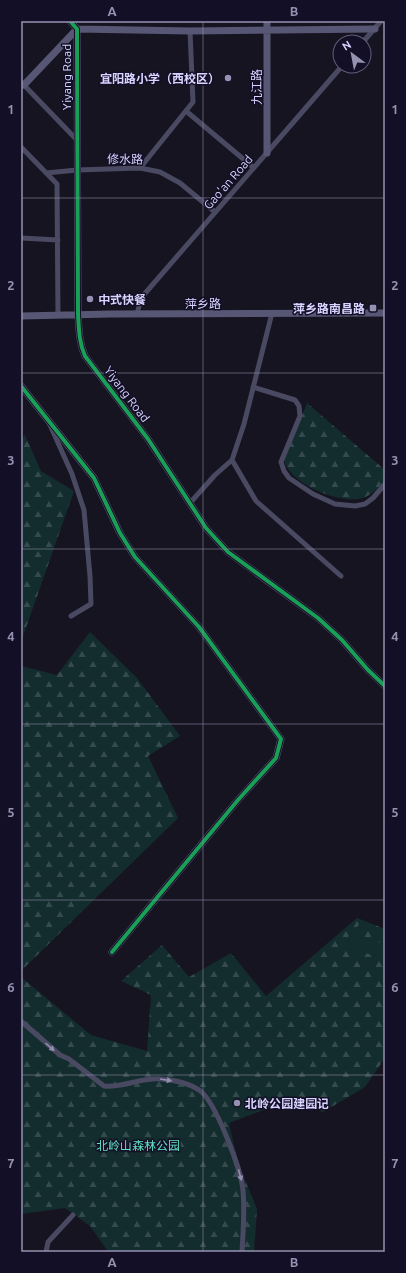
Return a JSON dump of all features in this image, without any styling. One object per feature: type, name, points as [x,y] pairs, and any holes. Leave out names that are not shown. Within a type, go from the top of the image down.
[{"type":"street","name":"Yiyang Road","points":[[70,21],[77,29],[76,139],[78,314],[80,340],[85,356],[148,439],[206,528],[228,552],[318,618],[342,640],[368,670],[385,686]]},
{"type":"street","name":"九江路","points":[[267,21],[267,153]]},
{"type":"street","points":[[370,34],[381,21]]},
{"type":"street","points":[[76,139],[22,84],[77,29],[190,31],[375,29]]},
{"type":"street","points":[[140,168],[193,102],[190,31]]},
{"type":"street","name":"Gao'an Road","points":[[137,314],[141,298],[335,74]]},
{"type":"street","points":[[186,111],[254,168]]},
{"type":"street","points":[[21,147],[57,184],[58,315]]},
{"type":"street","name":"修水路","points":[[46,173],[77,170],[140,168],[160,172],[180,183],[216,212]]},
{"type":"street","points":[[21,238],[58,240]]},
{"type":"street","points":[[190,503],[215,475],[232,460],[244,424],[272,313]]},
{"type":"street","name":"萍乡路","points":[[21,316],[78,314],[385,313]]},
{"type":"street","points":[[21,386],[94,478],[120,533],[135,557],[199,627],[281,739],[276,758],[238,800],[112,952]]},
{"type":"street","points":[[253,387],[295,400],[299,406],[300,416],[281,462],[284,471],[289,478],[313,494],[335,504],[356,506],[365,504],[373,498],[385,484]]},
{"type":"street","points":[[47,419],[72,474],[84,510],[91,604],[71,616]]},
{"type":"street","points":[[232,460],[256,501],[341,576]]},
{"type":"street","points":[[21,1021],[60,1055],[69,1059],[104,1086],[111,1087],[150,1079],[161,1079],[182,1083],[200,1090],[214,1108],[241,1177],[243,1191],[242,1252]]},
{"type":"street","points":[[46,1252],[48,1242],[73,1215]]},
{"type":"green space","points":[[307,403],[385,470],[385,481],[372,493],[363,498],[353,499],[330,495],[317,491],[305,484],[295,477],[288,469],[284,460]]},
{"type":"green space","points":[[25,435],[41,471],[74,491],[21,642],[21,439]]},
{"type":"green space","points":[[90,632],[137,678],[180,736],[148,756],[178,818],[21,971],[21,666],[57,675]]},
{"type":"green space","name":"北岭山森林公园","points":[[357,918],[385,929],[385,1058],[365,1087],[323,1112],[289,1100],[229,1123],[238,1163],[257,1209],[254,1252],[107,1252],[90,1226],[65,1208],[21,1214],[21,977],[91,1035],[147,1051],[151,995],[121,981],[162,945],[189,977],[231,953],[266,996]]},
{"type":"green space","points":[[362,921],[366,923],[359,937],[385,944],[385,958],[349,949],[349,935]]},
{"type":"cycle path","points":[[70,21],[77,29],[78,314],[80,341],[85,356],[148,439],[206,528],[228,552],[318,618],[342,640],[368,670],[385,686]]},
{"type":"cycle path","points":[[21,386],[94,478],[120,533],[135,557],[199,627],[281,739],[276,758],[238,800],[112,952]]},
{"type":"place","name":"宜阳路小学（西校区）","points":[[228,78]]},
{"type":"place","name":"中式快餐","points":[[90,299]]},
{"type":"place","name":"萍乡路南昌路","points":[[373,308]]},
{"type":"place","name":"北岭公园建园记","points":[[237,1103]]}]
